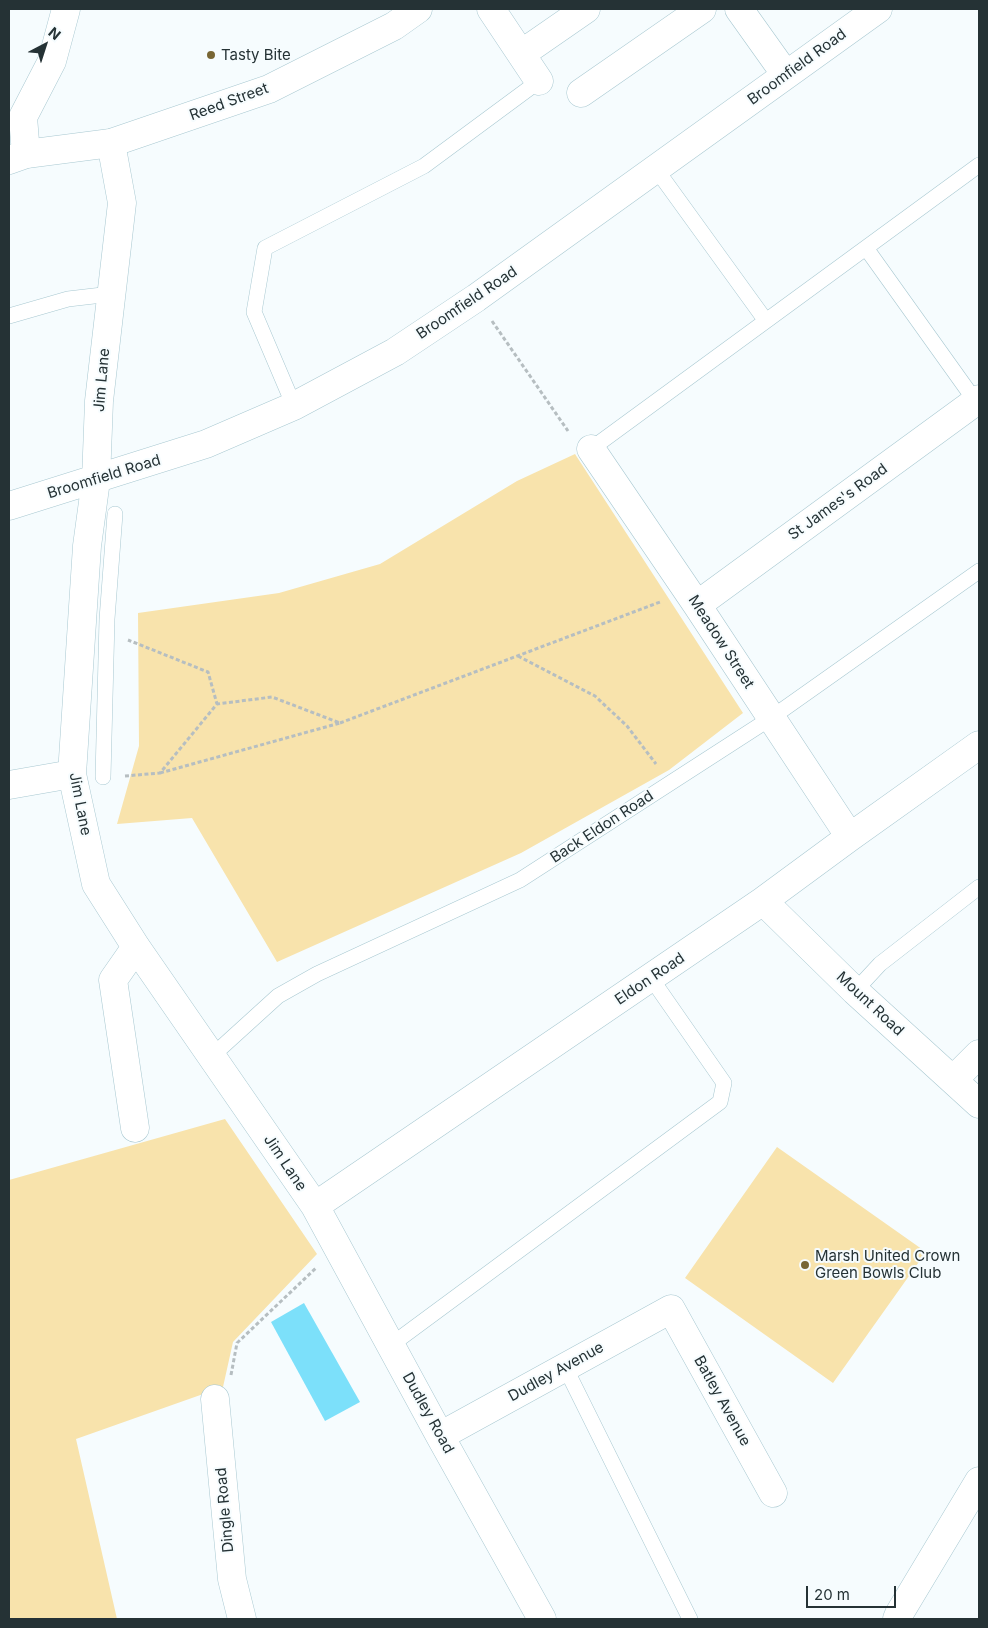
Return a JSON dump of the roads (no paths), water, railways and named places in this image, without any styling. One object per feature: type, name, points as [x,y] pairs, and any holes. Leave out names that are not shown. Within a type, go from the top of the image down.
[{"type":"street","points":[[17,157],[23,117],[52,61],[66,9]]},
{"type":"street","name":"Reed Street","points":[[17,157],[112,143],[269,88],[394,26],[418,9]]},
{"type":"street","points":[[491,9],[539,81]]},
{"type":"street","points":[[521,54],[586,9]]},
{"type":"street","points":[[581,93],[702,9]]},
{"type":"street","points":[[738,9],[786,75]]},
{"type":"street","name":"Broomfield Road","points":[[9,506],[206,444],[294,406],[395,352],[476,298],[878,9]]},
{"type":"street","name":"Jim Lane","points":[[112,143],[122,202],[99,401],[96,480],[87,546],[99,623],[72,774],[96,884],[136,947],[315,1206]]},
{"type":"street","name":"St James's Road","points":[[692,598],[978,401]]},
{"type":"street","name":"Meadow Street","points":[[591,449],[850,837]]},
{"type":"street","name":"Eldon Road","points":[[315,1206],[763,901],[979,745]]},
{"type":"street","points":[[9,785],[72,774]]},
{"type":"street","name":"Mount Road","points":[[763,901],[855,991],[979,1104]]},
{"type":"street","points":[[135,1128],[113,980],[136,947]]},
{"type":"street","points":[[953,1080],[979,1054]]},
{"type":"street","name":"Dudley Road","points":[[315,1206],[542,1619]]},
{"type":"street","name":"Dudley Avenue","points":[[440,1436],[671,1309]]},
{"type":"street","name":"Batley Avenue","points":[[671,1309],[773,1493]]},
{"type":"street","name":"Dingle Road","points":[[215,1399],[232,1579],[242,1619]]},
{"type":"street","points":[[898,1619],[899,1614],[979,1481]]},
{"type":"lane","points":[[294,406],[254,312],[264,248],[424,166],[539,81]]},
{"type":"lane","points":[[591,449],[979,165]]},
{"type":"lane","points":[[656,169],[766,321]]},
{"type":"lane","points":[[866,248],[978,401]]},
{"type":"lane","points":[[9,316],[68,299],[111,294]]},
{"type":"lane","name":"Jim Lane","points":[[103,777],[99,623],[115,514]]},
{"type":"lane","name":"Back Eldon Road","points":[[212,1056],[278,996],[317,974],[520,880],[771,718],[979,571]]},
{"type":"lane","points":[[855,991],[880,964],[979,887]]},
{"type":"lane","points":[[391,1345],[720,1102],[724,1083],[651,978]]},
{"type":"lane","points":[[565,1367],[690,1619]]},
{"type":"place","name":"Tasty Bite","points":[[211,55]]},
{"type":"place","name":"Marsh United Crown Green Bowls Club","points":[[805,1265]]}]
